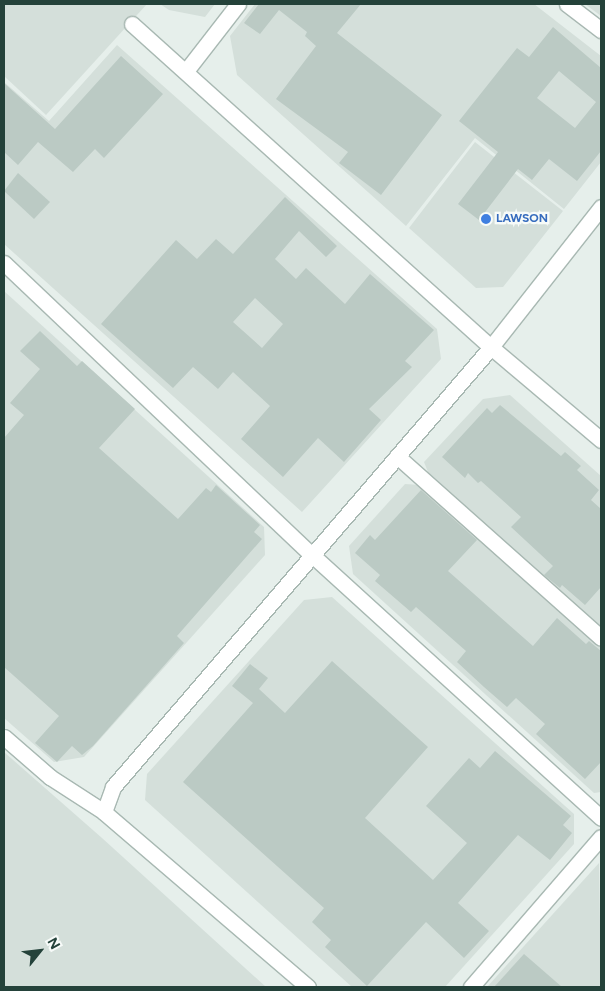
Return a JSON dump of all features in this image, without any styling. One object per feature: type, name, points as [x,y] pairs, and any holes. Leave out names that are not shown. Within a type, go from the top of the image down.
[{"type":"street","points":[[186,71],[238,4]]},
{"type":"street","points":[[567,4],[601,30]]},
{"type":"street","points":[[132,24],[490,347],[601,440]]},
{"type":"street","points":[[104,812],[113,787],[490,347],[601,207]]},
{"type":"street","points":[[4,263],[311,554],[601,818]]},
{"type":"street","points":[[397,456],[601,638]]},
{"type":"street","points":[[4,737],[50,777],[104,812],[308,987]]},
{"type":"street","points":[[471,987],[601,837]]},
{"type":"shaded area","points":[[4,4],[147,4],[46,115],[4,76]]},
{"type":"shaded area","points":[[160,4],[215,4],[205,17],[169,10]]},
{"type":"shaded area","points":[[255,4],[534,4],[601,56],[601,162],[564,209],[475,138],[406,226],[237,75],[230,36]]},
{"type":"shaded area","points":[[585,4],[601,4],[601,16]]},
{"type":"shaded area","points":[[117,45],[437,329],[441,359],[302,512],[4,244],[4,82],[49,121]]},
{"type":"shaded area","name":"LAWSON","points":[[475,142],[563,211],[503,287],[476,288],[409,228]]},
{"type":"shaded area","points":[[4,291],[264,527],[265,555],[84,757],[54,762],[4,718]]},
{"type":"shaded area","points":[[510,395],[601,476],[601,628],[428,472],[424,462],[483,399]]},
{"type":"shaded area","points":[[405,484],[420,485],[601,648],[601,792],[594,793],[353,574],[349,546]]},
{"type":"shaded area","points":[[332,597],[574,814],[574,844],[445,987],[352,987],[145,800],[147,774],[304,600]]},
{"type":"shaded area","points":[[4,752],[102,838],[266,987],[4,987]]},
{"type":"shaded area","points":[[599,863],[601,987],[487,987]]},
{"type":"building","points":[[259,4],[361,4],[337,33],[442,115],[381,195],[339,163],[348,152],[276,99],[316,46],[305,36],[307,32],[279,10],[260,34],[244,23]]},
{"type":"building","points":[[553,27],[601,68],[601,151],[577,181],[549,159],[532,180],[518,169],[479,220],[458,204],[498,152],[459,121],[517,48],[529,57]],"holes":[[[559,71],[596,102],[575,128],[537,98]]]},
{"type":"building","points":[[121,56],[163,94],[104,158],[95,149],[73,172],[38,142],[18,165],[4,152],[4,83],[55,129]]},
{"type":"building","points":[[18,173],[50,202],[34,219],[4,191]]},
{"type":"building","points":[[285,197],[337,246],[326,257],[299,231],[275,259],[296,279],[306,268],[345,304],[370,274],[434,330],[405,361],[412,367],[369,409],[381,420],[344,462],[318,438],[283,477],[241,439],[270,406],[233,372],[218,389],[193,367],[173,388],[101,324],[176,240],[197,259],[216,239],[233,254]],"holes":[[[255,298],[283,324],[262,348],[233,322]]]},
{"type":"building","points":[[40,331],[77,366],[82,361],[135,409],[99,448],[178,519],[206,488],[211,492],[216,485],[260,525],[254,532],[262,539],[177,636],[184,643],[93,746],[82,755],[72,746],[57,762],[35,743],[59,716],[4,667],[4,438],[24,415],[10,403],[40,369],[20,351]]},
{"type":"building","points":[[500,405],[561,456],[565,452],[581,466],[577,470],[599,490],[591,500],[601,509],[601,587],[585,605],[562,585],[560,588],[544,575],[553,566],[511,527],[521,517],[481,481],[478,483],[468,473],[465,478],[442,457],[487,408],[492,413]]},
{"type":"building","points":[[421,490],[477,540],[448,571],[533,646],[557,618],[586,644],[589,641],[601,651],[601,762],[585,779],[536,734],[545,724],[516,698],[507,707],[484,687],[457,662],[466,651],[416,607],[411,612],[375,581],[380,575],[355,553],[370,535],[375,540]]},
{"type":"building","points":[[332,661],[428,747],[365,818],[433,880],[467,843],[426,806],[469,758],[480,768],[495,751],[571,816],[563,825],[572,833],[550,860],[518,835],[458,903],[489,931],[464,958],[426,922],[367,986],[325,947],[331,940],[312,922],[324,908],[183,782],[253,703],[232,686],[250,664],[268,678],[259,689],[285,713]]},
{"type":"building","points":[[524,954],[562,987],[494,987]]},
{"type":"place","name":"LAWSON","points":[[486,219]]}]
